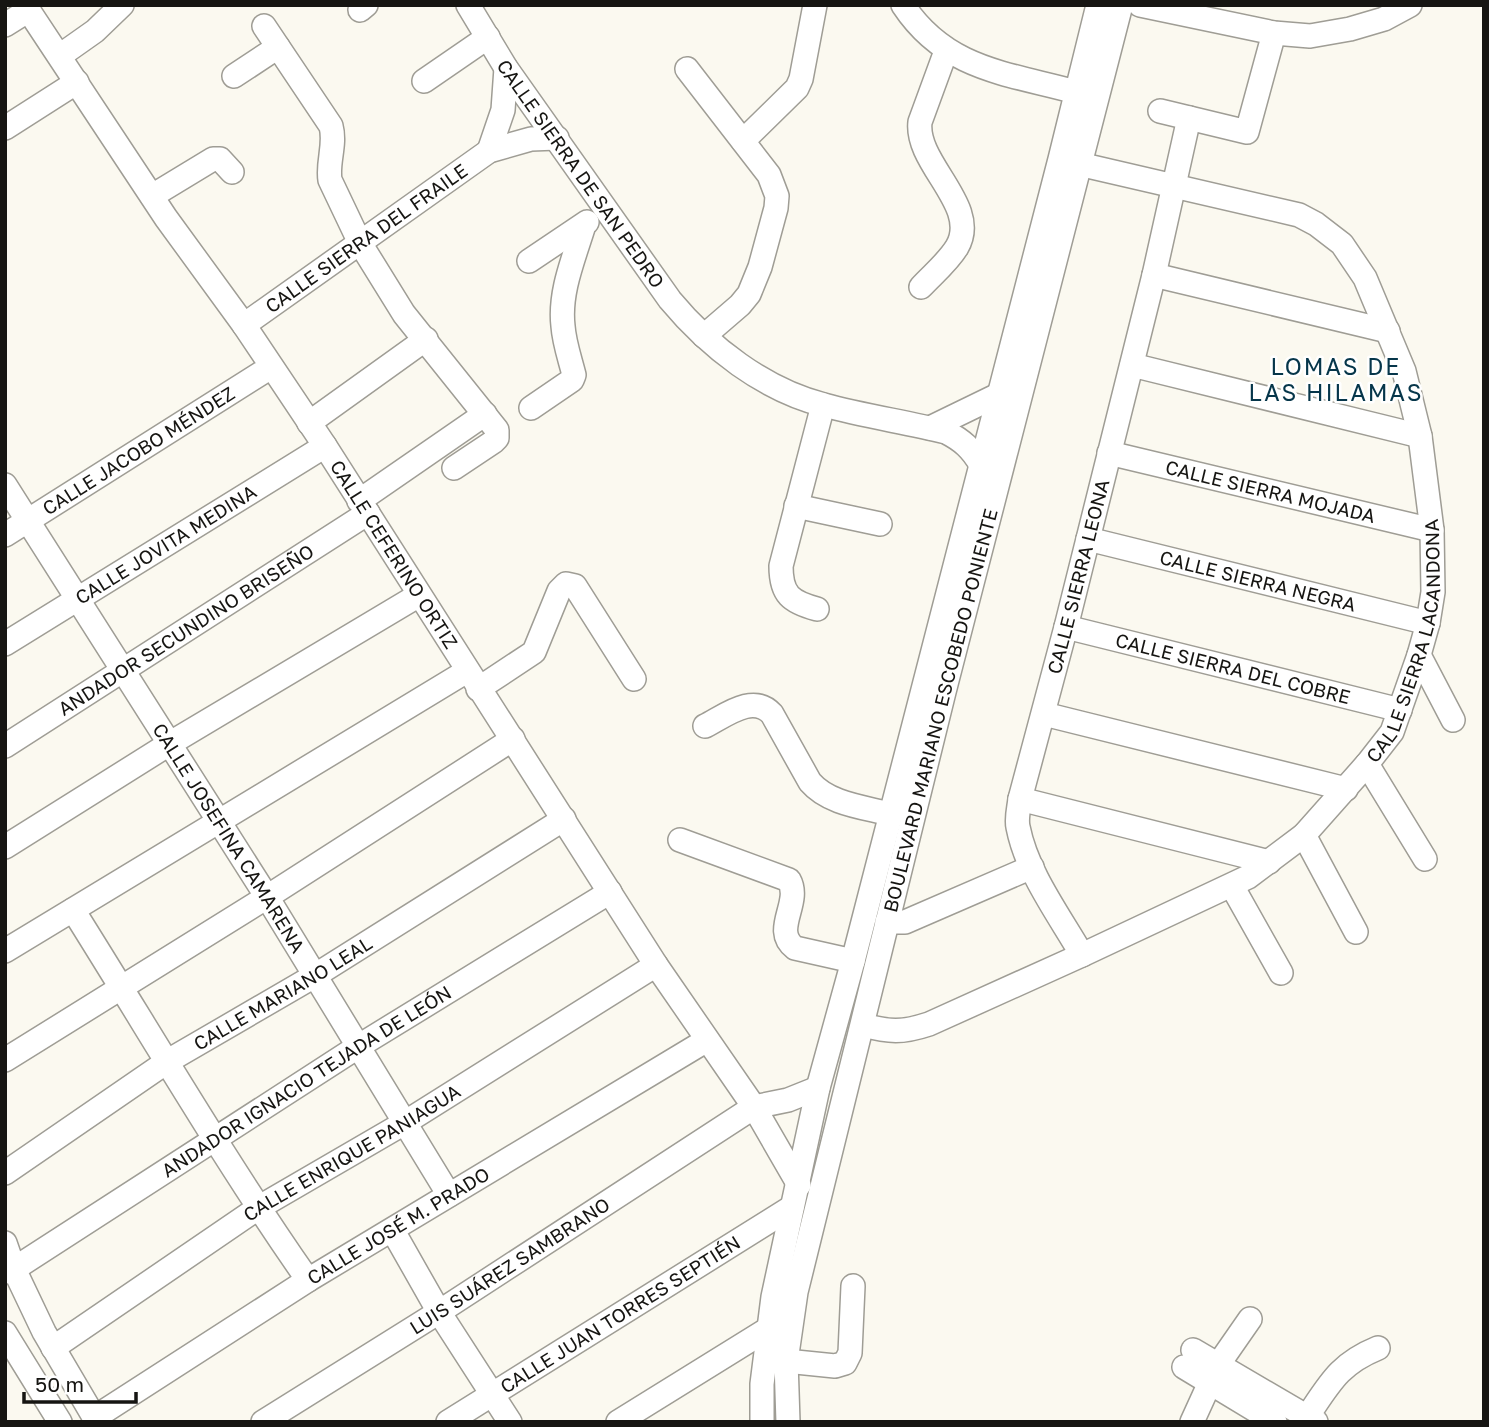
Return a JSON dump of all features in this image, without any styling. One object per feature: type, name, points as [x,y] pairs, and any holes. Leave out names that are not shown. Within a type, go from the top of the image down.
[{"type":"street","points":[[61,55],[95,31],[122,5]]},
{"type":"street","name":"CALLE SIERRA DE SAN PEDRO","points":[[468,5],[506,68],[687,321],[765,381],[823,405],[946,432],[973,451],[981,465]]},
{"type":"street","points":[[743,141],[797,88],[802,79],[815,5]]},
{"type":"street","points":[[903,5],[922,30],[946,51],[972,64],[1076,92]]},
{"type":"street","name":"BOULEVARD MARIANO ESCOBEDO PONIENTE","points":[[762,1422],[762,1384],[768,1329],[818,1088],[890,814],[933,690],[1070,162],[1076,92],[1098,5]]},
{"type":"street","name":"BOULEVARD MARIANO ESCOBEDO PONIENTE","points":[[788,1422],[786,1361],[796,1292],[887,922],[981,465],[1070,162],[1121,5]]},
{"type":"street","points":[[1140,5],[1275,33],[1310,36],[1350,29],[1384,19],[1409,5]]},
{"type":"street","points":[[5,25],[27,8]]},
{"type":"street","name":"CALLE CEFERINO ORTIZ","points":[[27,8],[325,446],[656,965],[754,1107],[796,1196]]},
{"type":"street","points":[[264,26],[331,126],[334,143],[330,180],[360,243],[404,314],[491,422],[497,438],[454,468]]},
{"type":"street","points":[[1160,111],[1247,132],[1275,33]]},
{"type":"street","points":[[424,81],[488,37]]},
{"type":"street","points":[[234,76],[278,47]]},
{"type":"street","points":[[921,287],[958,246],[961,235],[959,210],[926,152],[919,132],[920,122],[946,51]]},
{"type":"street","points":[[489,151],[503,110],[506,68]]},
{"type":"street","points":[[687,69],[769,175],[776,196],[776,208],[760,267],[749,294],[704,336]]},
{"type":"street","points":[[5,128],[77,82]]},
{"type":"street","name":"CALLE SIERRA LEONA","points":[[1082,956],[1032,867],[1018,826],[1020,799],[1132,365],[1189,118]]},
{"type":"street","name":"CALLE SIERRA DEL FRAILE","points":[[244,325],[489,151],[531,139],[557,138]]},
{"type":"street","points":[[152,195],[213,159],[220,159],[232,172]]},
{"type":"street","name":"CALLE SIERRA LACANDONA","points":[[863,1025],[884,1031],[912,1029],[1082,956],[1232,886],[1269,862],[1304,835],[1392,732],[1428,623],[1433,592],[1432,530],[1420,436],[1404,372],[1365,278],[1353,257],[1342,244],[1316,223],[1299,215],[1070,162]]},
{"type":"street","points":[[529,261],[606,209]]},
{"type":"street","name":"CALLE SIERRA DE SAN PEDRO","points":[[531,408],[572,380],[574,375],[563,329],[562,304],[584,225]]},
{"type":"street","points":[[1154,275],[1388,331]]},
{"type":"street","points":[[309,423],[426,339]]},
{"type":"street","points":[[1132,365],[1420,436]]},
{"type":"street","name":"CALLE JACOBO MÉNDEZ","points":[[5,536],[271,367]]},
{"type":"street","points":[[930,428],[1000,394]]},
{"type":"street","points":[[817,609],[794,601],[788,595],[781,578],[781,566],[823,405]]},
{"type":"street","name":"ANDADOR SECUNDINO BRISEÑO","points":[[5,746],[122,671],[491,422]]},
{"type":"street","name":"CALLE JOVITA MEDINA","points":[[5,644],[325,446]]},
{"type":"street","name":"CALLE SIERRA MOJADA","points":[[1109,453],[1432,530]]},
{"type":"street","name":"CALLE JOSEFINA CAMARENA","points":[[5,485],[316,975],[449,1195]]},
{"type":"street","points":[[796,506],[880,524]]},
{"type":"street","name":"CALLE SIERRA NEGRA","points":[[1088,539],[1428,623]]},
{"type":"street","points":[[5,951],[218,821],[472,680],[534,652],[559,591],[566,584],[575,586],[634,679]]},
{"type":"street","points":[[5,847],[169,744],[419,595]]},
{"type":"street","name":"CALLE SIERRA DEL COBRE","points":[[1066,627],[1400,710]]},
{"type":"street","points":[[1419,655],[1453,720]]},
{"type":"street","points":[[705,726],[750,705],[766,708],[817,791],[830,798],[890,814]]},
{"type":"street","points":[[1044,714],[1346,789]]},
{"type":"street","points":[[5,1060],[267,897],[513,739]]},
{"type":"street","points":[[1367,764],[1425,859]]},
{"type":"street","points":[[1020,799],[1269,862]]},
{"type":"street","name":"CALLE MARIANO LEAL","points":[[5,1173],[168,1061],[316,975],[564,819]]},
{"type":"street","points":[[1304,835],[1356,932]]},
{"type":"street","points":[[680,840],[789,880],[793,893],[785,929],[789,943],[796,948],[853,961]]},
{"type":"street","points":[[887,922],[905,922],[1032,867]]},
{"type":"street","points":[[1232,886],[1281,973]]},
{"type":"street","name":"ANDADOR IGNACIO TEJADA DE LEÓN","points":[[10,1271],[359,1046],[610,892]]},
{"type":"street","points":[[73,910],[168,1061],[213,1139],[308,1280]]},
{"type":"street","name":"CALLE ENRIQUE PANIAGUA","points":[[53,1348],[258,1208],[406,1122],[656,965]]},
{"type":"street","name":"CALLE JOSÉ M. PRADO","points":[[95,1420],[308,1280],[707,1040]]},
{"type":"street","points":[[754,1107],[788,1100],[818,1088]]},
{"type":"street","name":"LUIS SUÁREZ SAMBRANO","points":[[263,1422],[439,1312],[754,1107]]},
{"type":"street","name":"CALLE JUAN TORRES SEPTIÉN","points":[[448,1422],[796,1196]]},
{"type":"street","points":[[393,1231],[439,1312],[510,1422]]},
{"type":"street","points":[[5,1243],[10,1271],[95,1420]]},
{"type":"street","points":[[786,1361],[835,1366],[845,1363],[850,1353],[853,1286]]},
{"type":"street","points":[[1192,1422],[1214,1373],[1250,1318]]},
{"type":"street","points":[[618,1422],[768,1329]]},
{"type":"street","points":[[5,1333],[60,1422]]},
{"type":"street","points":[[1189,1359],[1312,1419],[1334,1377],[1356,1357],[1378,1348]]},
{"type":"street","points":[[1214,1373],[1275,1422]]},
{"type":"district","name":"LOMAS DE LAS HILAMAS","points":[[1336,380]]}]
